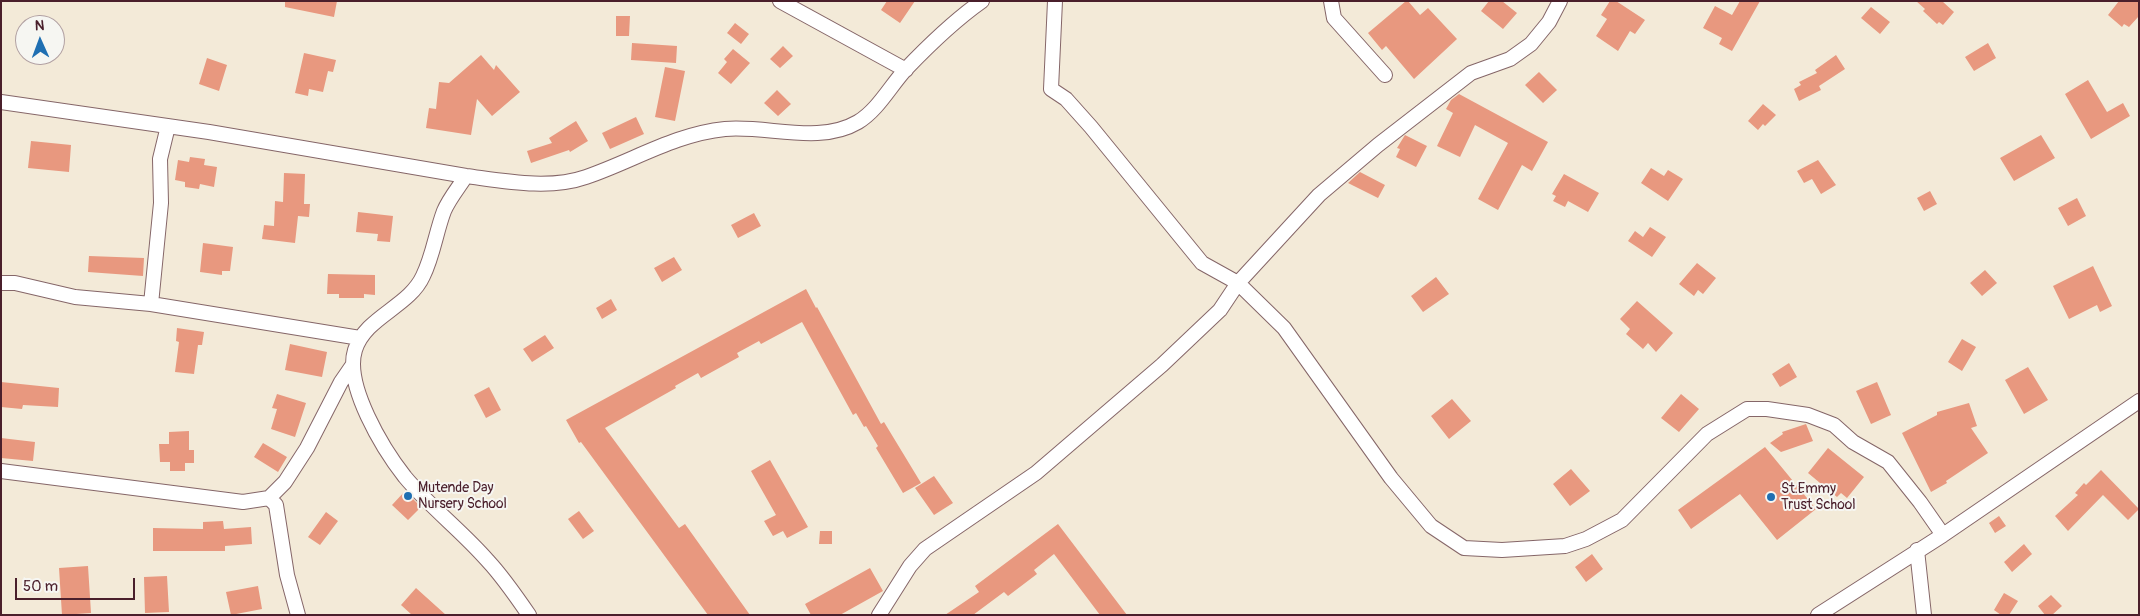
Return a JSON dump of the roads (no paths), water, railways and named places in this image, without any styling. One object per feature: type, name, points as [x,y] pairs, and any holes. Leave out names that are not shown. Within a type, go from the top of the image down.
[{"type":"street","points":[[780,1],[906,70]]},
{"type":"street","points":[[1,102],[168,126],[466,176],[505,181],[555,183],[585,177],[687,135],[726,129],[840,131],[860,121],[882,100],[906,70],[965,14],[982,1]]},
{"type":"street","points":[[1055,1],[1051,89],[1066,100],[1091,127],[1202,263],[1238,283],[1284,328],[1374,455],[1432,526],[1464,548],[1502,550],[1565,546],[1586,539],[1622,520],[1707,434],[1747,409],[1767,409],[1808,415],[1834,425],[1853,442],[1888,462],[1944,534]]},
{"type":"street","points":[[1331,1],[1334,18],[1385,75]]},
{"type":"street","points":[[879,615],[910,566],[925,549],[1036,473],[1181,347],[1220,310],[1238,283],[1319,196],[1378,145],[1471,73],[1510,59],[1531,44],[1549,22],[1556,3]]},
{"type":"street","points":[[151,304],[161,203],[160,159],[168,126]]},
{"type":"street","points":[[466,176],[444,209],[423,276],[414,290],[382,316],[360,338],[354,351],[352,366],[354,384],[376,432],[405,476],[488,561],[529,615]]},
{"type":"street","points":[[1,283],[15,283],[75,297],[151,304],[360,338]]},
{"type":"street","points":[[1,471],[243,502],[269,498],[285,482],[307,448],[341,382],[352,366]]},
{"type":"street","points":[[1818,615],[1944,534],[2139,401]]},
{"type":"street","points":[[269,498],[276,505],[287,575],[298,615]]},
{"type":"street","points":[[1917,550],[1924,615]]},
{"type":"place","name":"Mutende Day Nursery School","points":[[408,496]]},
{"type":"place","name":"St.Emmy Trust School","points":[[1771,497]]}]
